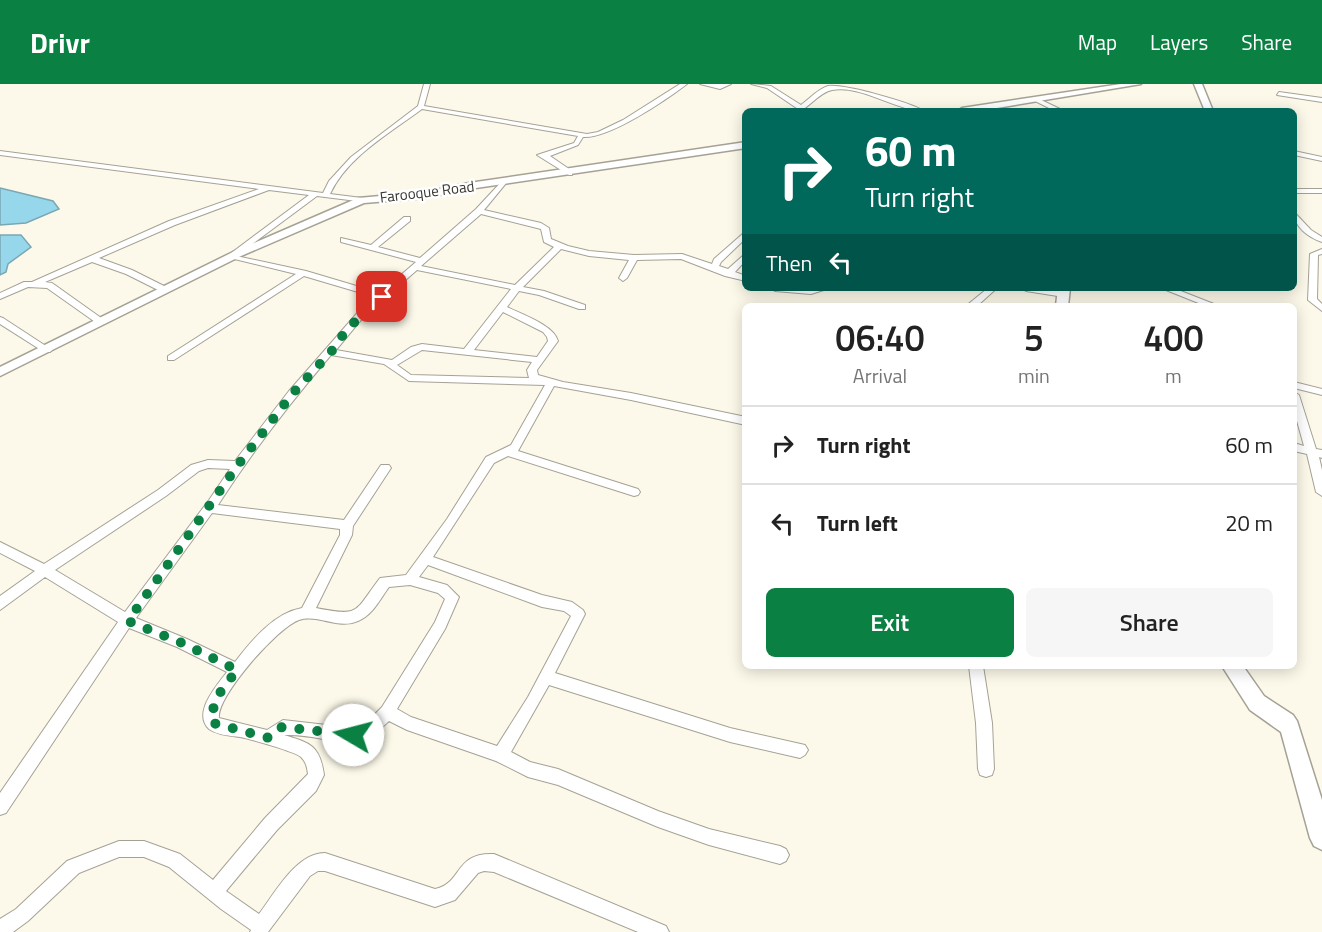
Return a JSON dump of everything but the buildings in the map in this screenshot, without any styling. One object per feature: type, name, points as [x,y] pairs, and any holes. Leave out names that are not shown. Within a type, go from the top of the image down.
[{"type":"main road","points":[[982,108],[1099,87],[1137,84]]},
{"type":"main road","points":[[1198,84],[1208,108]]},
{"type":"main road","name":"Farooque Road","points":[[362,200],[436,194],[742,146]]},
{"type":"main road","points":[[0,372],[231,257],[295,227],[362,200]]},
{"type":"main road","points":[[0,379],[24,362]]},
{"type":"main road","points":[[1234,669],[1257,703],[1286,722],[1290,728],[1322,838]]},
{"type":"street","points":[[326,194],[343,169],[396,123],[421,107],[427,84]]},
{"type":"street","points":[[421,107],[581,136],[608,131],[684,84]]},
{"type":"street","points":[[703,84],[720,87],[728,84]]},
{"type":"street","points":[[754,84],[769,87],[801,108]]},
{"type":"street","points":[[804,108],[827,89],[836,87],[888,99],[913,108]]},
{"type":"street","points":[[1274,88],[1285,103]]},
{"type":"street","points":[[1279,94],[1322,100]]},
{"type":"street","points":[[1037,100],[1054,108]]},
{"type":"street","points":[[569,173],[542,155],[576,144],[581,136]]},
{"type":"street","name":"Farooque Road","points":[[0,153],[362,200]]},
{"type":"street","points":[[1297,154],[1322,159]]},
{"type":"street","points":[[0,807],[5,790],[38,749],[238,465],[293,393],[331,352],[347,329],[479,211],[503,182]]},
{"type":"street","points":[[34,284],[172,223],[269,188]]},
{"type":"street","points":[[1297,191],[1322,191]]},
{"type":"street","points":[[231,257],[316,194]]},
{"type":"street","points":[[479,211],[545,228],[547,240],[559,246],[634,258],[682,256],[742,278]]},
{"type":"street","points":[[1297,218],[1308,232],[1322,240]]},
{"type":"street","points":[[373,247],[406,219]]},
{"type":"street","points":[[714,268],[717,261],[742,238]]},
{"type":"street","points":[[344,240],[373,247],[419,264],[542,294],[582,308]]},
{"type":"street","points":[[466,352],[516,289],[559,246]]},
{"type":"street","points":[[1322,251],[1314,254],[1312,300],[1322,308]]},
{"type":"street","points":[[231,257],[303,273],[382,297]]},
{"type":"street","points":[[90,258],[129,272],[165,290]]},
{"type":"street","points":[[623,278],[634,258]]},
{"type":"street","points":[[728,274],[742,259]]},
{"type":"street","points":[[171,358],[303,273]]},
{"type":"street","points":[[0,296],[27,284],[49,285],[101,322]]},
{"type":"street","points":[[975,303],[989,291]]},
{"type":"street","points":[[1040,291],[1063,296]]},
{"type":"street","points":[[1173,291],[1206,303]]},
{"type":"street","points":[[502,308],[546,330],[552,336],[553,341],[532,370],[534,377],[548,383]]},
{"type":"street","points":[[2,324],[47,350]]},
{"type":"street","points":[[331,352],[387,362],[399,361],[417,347],[539,360]]},
{"type":"street","points":[[387,362],[409,378],[572,385],[742,420]]},
{"type":"street","points":[[410,580],[490,460],[515,448],[548,383]]},
{"type":"street","points":[[1297,387],[1322,392]]},
{"type":"street","points":[[1297,403],[1316,453],[1322,492]]},
{"type":"street","points":[[1297,448],[1316,453]]},
{"type":"street","points":[[509,452],[634,492]]},
{"type":"street","points":[[0,604],[43,571],[162,493],[195,468],[208,464],[238,465]]},
{"type":"street","points":[[306,612],[346,535],[347,525],[385,468]]},
{"type":"street","points":[[209,508],[347,525]]},
{"type":"street","points":[[0,547],[128,621],[182,643],[237,670]]},
{"type":"street","points":[[425,560],[542,601],[575,610],[578,614],[575,627],[563,642],[525,719],[500,755]]},
{"type":"street","points":[[214,892],[271,824],[310,785],[316,775],[314,761],[305,749],[213,723],[211,718],[216,698],[237,670],[280,624],[290,617],[306,612],[346,619],[359,615],[385,582],[410,580],[442,589],[452,597],[440,626],[387,712],[372,727],[353,735],[282,727],[269,738]]},
{"type":"street","points":[[976,669],[984,723],[986,769]]},
{"type":"street","points":[[546,677],[730,735],[800,750]]},
{"type":"street","points":[[387,712],[407,723],[500,755],[528,770],[558,777],[658,819],[709,837],[780,855]]},
{"type":"street","points":[[0,930],[22,915],[73,867],[119,849],[144,849],[174,860],[260,929],[304,870],[315,862],[325,862],[435,898],[448,894],[473,864],[482,861],[494,863],[660,932]]},
{"type":"water","points":[[0,188],[53,201],[59,209],[26,223],[0,225]]},
{"type":"water","points":[[0,235],[21,235],[31,247],[8,264],[6,272],[0,275]]},
{"type":"route","points":[[353,735],[334,731],[282,727],[269,738],[213,723],[211,718],[216,698],[237,670],[182,643],[128,621],[238,465],[293,393],[331,352],[347,329],[382,297]]}]
